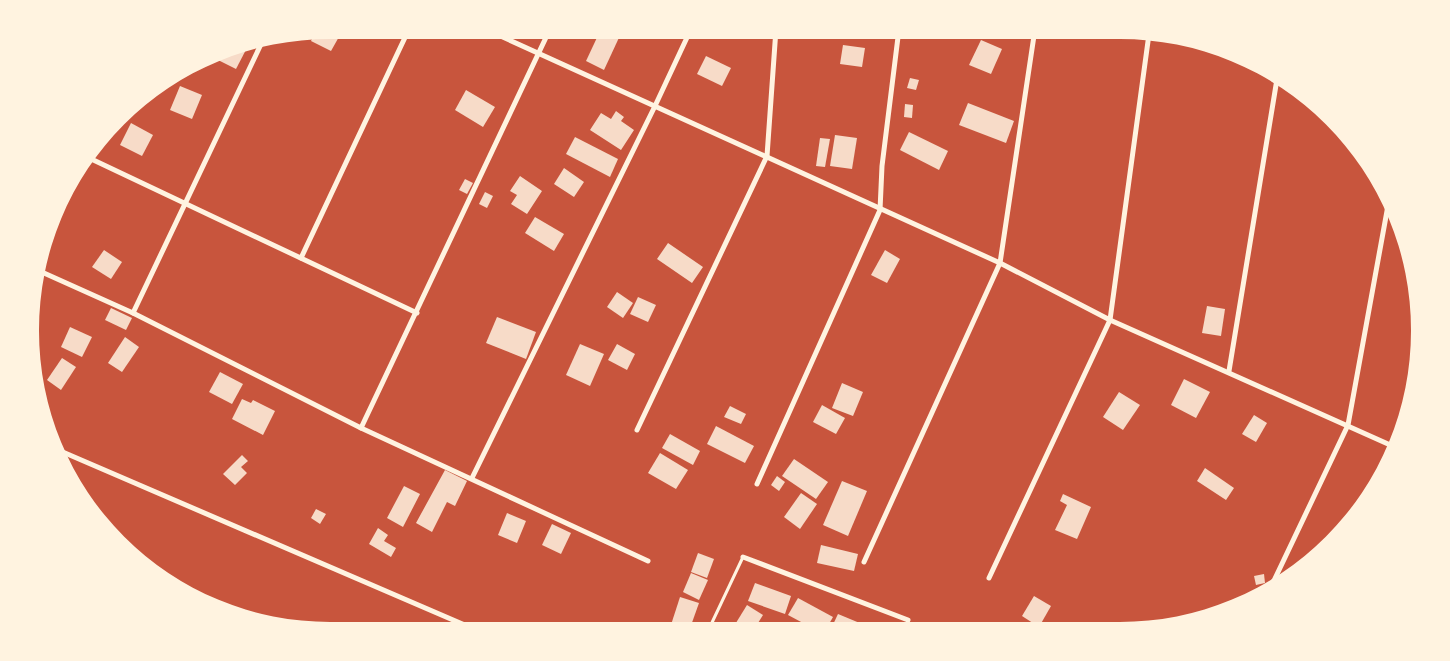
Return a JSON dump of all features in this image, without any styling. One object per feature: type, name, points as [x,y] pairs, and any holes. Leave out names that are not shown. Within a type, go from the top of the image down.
[{"type":"street","points":[[301,258],[404,39]]},
{"type":"street","points":[[509,39],[1000,263],[1110,320],[1229,371],[1388,444]]},
{"type":"street","points":[[361,428],[545,39]]},
{"type":"street","points":[[472,478],[656,106],[686,39]]},
{"type":"street","points":[[637,430],[767,156],[775,39]]},
{"type":"street","points":[[757,484],[880,210],[882,166],[898,39]]},
{"type":"street","points":[[864,562],[1000,263],[1033,39]]},
{"type":"street","points":[[989,578],[1110,320],[1148,40]]},
{"type":"street","points":[[133,313],[187,204],[259,48]]},
{"type":"street","points":[[1229,371],[1276,85]]},
{"type":"street","points":[[94,160],[417,313]]},
{"type":"street","points":[[1276,576],[1348,425],[1387,214]]},
{"type":"street","points":[[45,274],[133,313],[361,428],[648,561]]},
{"type":"street","points":[[66,454],[459,622]]},
{"type":"street","points":[[743,557],[908,620]]},
{"type":"lane","points":[[712,622],[743,557]]},
{"type":"building","points":[[338,39],[331,51],[312,40]]},
{"type":"building","points":[[596,39],[618,39],[604,70],[586,61]]},
{"type":"building","points":[[981,40],[1002,49],[991,74],[969,65]]},
{"type":"building","points":[[843,45],[865,48],[862,67],[840,64]]},
{"type":"building","points":[[245,52],[236,69],[220,61]]},
{"type":"building","points":[[706,56],[731,68],[722,86],[697,74]]},
{"type":"building","points":[[910,78],[919,80],[916,90],[907,88]]},
{"type":"building","points":[[180,86],[202,95],[192,119],[170,110]]},
{"type":"building","points":[[466,90],[495,107],[483,127],[455,110]]},
{"type":"building","points":[[968,103],[1014,121],[1006,143],[959,125]]},
{"type":"building","points":[[905,104],[913,105],[912,118],[904,117]]},
{"type":"building","points":[[616,111],[624,117],[621,121],[634,130],[621,150],[590,130],[601,113],[611,119]]},
{"type":"building","points":[[131,123],[153,135],[142,156],[120,145]]},
{"type":"building","points":[[909,132],[948,151],[939,170],[900,150]]},
{"type":"building","points":[[835,135],[857,138],[852,169],[830,166]]},
{"type":"building","points":[[575,137],[618,159],[610,177],[566,154]]},
{"type":"building","points":[[820,138],[830,139],[825,167],[816,166]]},
{"type":"building","points":[[564,168],[584,182],[574,197],[554,184]]},
{"type":"building","points":[[520,176],[542,191],[527,214],[511,204],[517,195],[510,191]]},
{"type":"building","points":[[465,179],[473,183],[467,194],[459,190]]},
{"type":"building","points":[[485,192],[493,196],[487,208],[479,204]]},
{"type":"building","points":[[535,217],[564,234],[554,251],[525,233]]},
{"type":"building","points":[[668,243],[703,267],[692,283],[657,259]]},
{"type":"building","points":[[104,250],[122,262],[111,279],[92,267]]},
{"type":"building","points":[[885,250],[900,259],[887,283],[871,275]]},
{"type":"building","points":[[617,292],[633,303],[623,318],[607,307]]},
{"type":"building","points":[[638,297],[656,305],[648,322],[630,314]]},
{"type":"building","points":[[1207,306],[1225,309],[1221,336],[1202,333]]},
{"type":"building","points":[[111,308],[132,318],[126,330],[105,320]]},
{"type":"building","points":[[497,317],[536,332],[526,359],[486,343]]},
{"type":"building","points":[[70,327],[92,337],[82,357],[61,347]]},
{"type":"building","points":[[125,337],[139,347],[122,372],[108,363]]},
{"type":"building","points":[[580,344],[604,354],[590,386],[566,375]]},
{"type":"building","points":[[617,344],[635,354],[627,370],[608,360]]},
{"type":"building","points":[[62,358],[76,367],[61,390],[47,380]]},
{"type":"building","points":[[220,372],[243,384],[232,404],[209,392]]},
{"type":"building","points":[[1184,379],[1210,392],[1196,418],[1171,405]]},
{"type":"building","points":[[842,383],[863,392],[853,416],[832,408]]},
{"type":"building","points":[[1119,392],[1140,405],[1123,430],[1103,417]]},
{"type":"building","points":[[242,399],[251,403],[253,400],[275,411],[263,435],[232,419]]},
{"type":"building","points":[[822,405],[845,418],[836,434],[813,422]]},
{"type":"building","points":[[730,406],[746,414],[741,424],[724,417]]},
{"type":"building","points":[[1254,415],[1267,423],[1256,442],[1242,434]]},
{"type":"building","points":[[716,426],[754,446],[745,463],[707,444]]},
{"type":"building","points":[[670,434],[700,451],[693,465],[662,448]]},
{"type":"building","points":[[660,453],[688,470],[676,489],[648,473]]},
{"type":"building","points":[[242,455],[248,461],[241,467],[247,473],[235,485],[223,474]]},
{"type":"building","points":[[794,459],[828,482],[816,499],[782,476]]},
{"type":"building","points":[[1205,468],[1234,488],[1226,500],[1197,481]]},
{"type":"building","points":[[445,470],[467,481],[455,506],[447,502],[432,532],[416,523]]},
{"type":"building","points":[[777,476],[785,482],[779,491],[771,485]]},
{"type":"building","points":[[842,481],[867,491],[848,536],[823,525]]},
{"type":"building","points":[[404,486],[420,494],[403,527],[387,518]]},
{"type":"building","points":[[801,493],[817,504],[800,529],[784,517]]},
{"type":"building","points":[[1063,494],[1091,507],[1077,539],[1055,530],[1067,505],[1060,501]]},
{"type":"building","points":[[316,509],[326,514],[320,524],[311,518]]},
{"type":"building","points":[[507,513],[526,521],[517,543],[498,535]]},
{"type":"building","points":[[552,524],[571,533],[561,554],[542,545]]},
{"type":"building","points":[[378,528],[388,535],[384,541],[396,548],[391,557],[369,544]]},
{"type":"building","points":[[821,545],[858,554],[854,571],[817,563]]},
{"type":"building","points":[[698,553],[714,559],[707,578],[691,572]]},
{"type":"building","points":[[691,573],[708,580],[699,600],[683,592]]},
{"type":"building","points":[[1264,574],[1265,583],[1256,585],[1254,576]]},
{"type":"building","points":[[755,583],[791,596],[785,614],[748,601]]},
{"type":"building","points":[[1034,596],[1051,606],[1042,622],[1031,622],[1022,616]]},
{"type":"building","points":[[680,597],[699,603],[692,622],[672,622]]},
{"type":"building","points":[[798,598],[833,617],[830,622],[801,622],[788,615]]},
{"type":"building","points":[[747,605],[763,615],[759,622],[737,622]]},
{"type":"building","points":[[838,614],[857,622],[834,622]]}]
